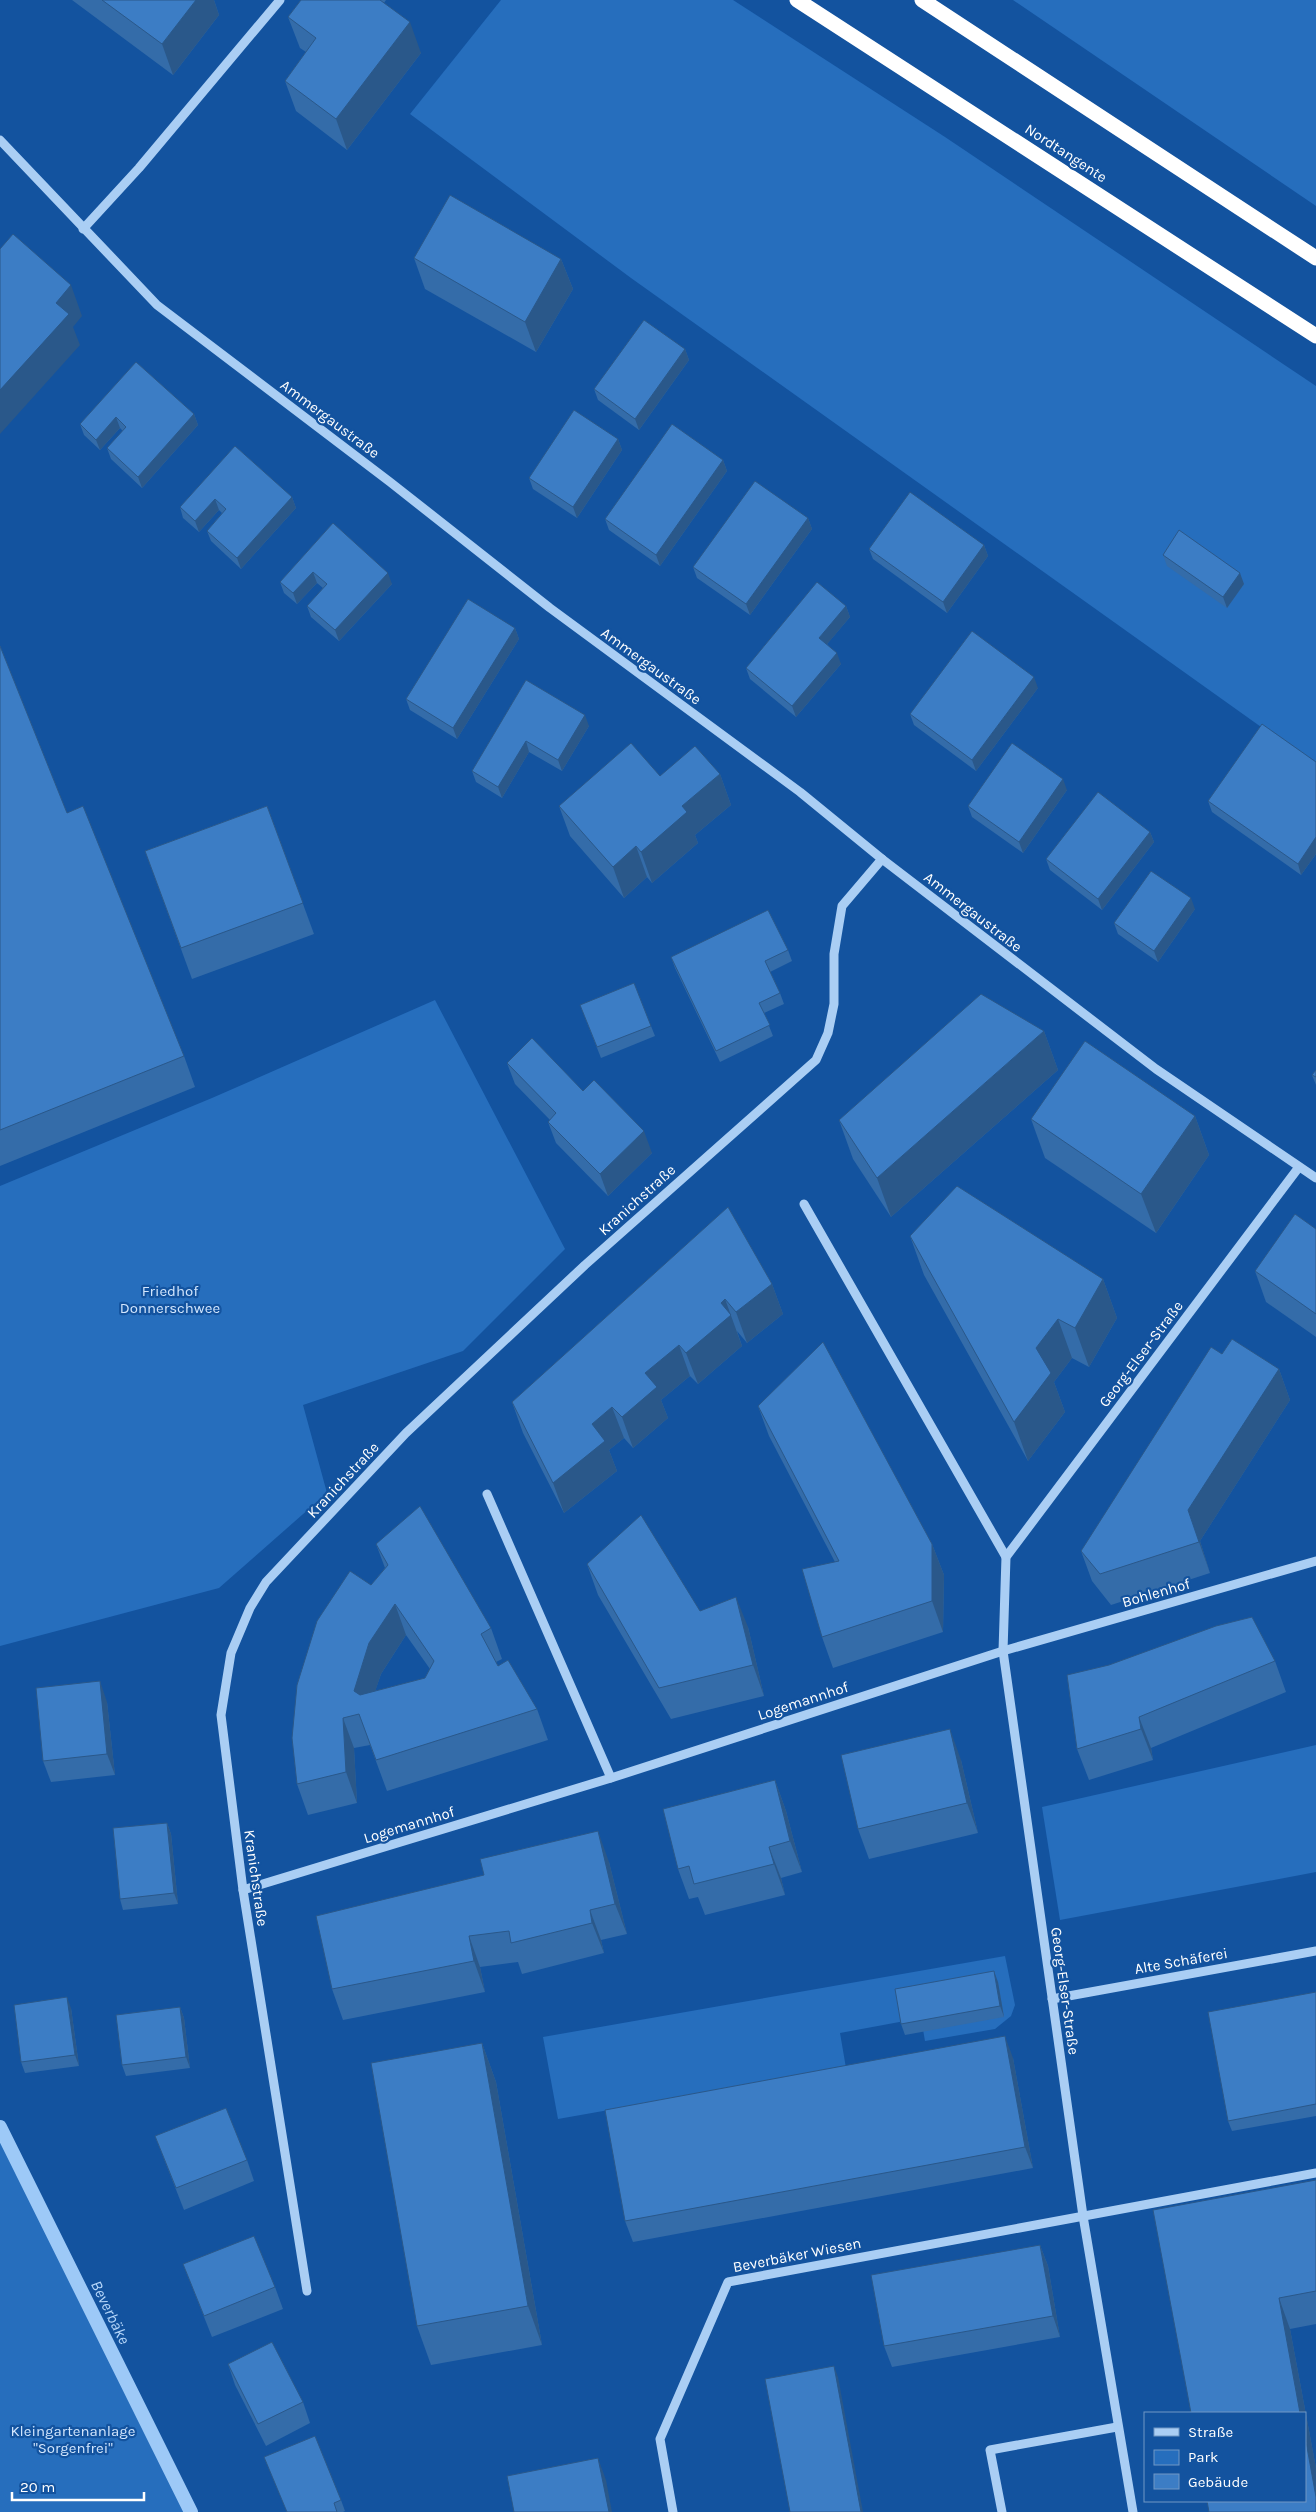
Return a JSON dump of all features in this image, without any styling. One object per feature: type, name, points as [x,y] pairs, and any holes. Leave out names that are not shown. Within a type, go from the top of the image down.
[{"type":"highway","name":"Nordtangente","points":[[797,0],[1316,336]]},
{"type":"highway","points":[[922,0],[1316,258]]},
{"type":"street","points":[[83,229],[139,168],[280,0]]},
{"type":"street","name":"Ammergaustraße","points":[[0,140],[157,305],[390,482],[550,608],[800,792],[882,859],[1156,1069],[1316,1178]]},
{"type":"street","name":"Kranichstraße","points":[[307,2291],[243,1890],[221,1715],[230,1653],[250,1608],[266,1582],[406,1433],[585,1264],[816,1060],[828,1033],[834,1004],[834,954],[842,906],[882,859]]},
{"type":"street","name":"Georg-Elser-Straße","points":[[1132,2512],[1083,2216],[1003,1651],[1006,1557],[1299,1167]]},
{"type":"street","points":[[804,1204],[1006,1557]]},
{"type":"street","points":[[487,1494],[611,1778]]},
{"type":"street","name":"Bohlenhof","points":[[1003,1651],[1316,1562]]},
{"type":"street","name":"Logemannhof","points":[[243,1890],[611,1778],[1003,1651]]},
{"type":"street","name":"Alte Schäferei","points":[[1052,1998],[1316,1951]]},
{"type":"street","points":[[1083,2216],[1316,2173]]},
{"type":"street","name":"Beverbäker Wiesen","points":[[673,2512],[660,2439],[728,2282],[1083,2216]]},
{"type":"street","points":[[1002,2512],[990,2450],[1117,2427]]},
{"type":"green space","points":[[501,0],[733,0],[945,137],[1316,386],[1316,766],[631,278],[410,114]]},
{"type":"green space","points":[[1013,0],[1316,0],[1316,206]]},
{"type":"green space","name":"Friedhof Donnerschwee","points":[[435,1000],[565,1249],[463,1351],[303,1405],[327,1493],[219,1588],[0,1646],[0,1186],[212,1098]]},
{"type":"green space","points":[[1316,1745],[1316,1872],[1060,1920],[1042,1807]]},
{"type":"green space","points":[[1005,1956],[1015,2005],[1011,2016],[995,2029],[925,2041],[921,2018],[840,2033],[846,2068],[558,2119],[543,2037]]},
{"type":"green space","name":"Kleingartenanlage \"Sorgenfrei\"","points":[[0,2139],[188,2503],[191,2512],[0,2512]]},
{"type":"building","points":[[102,0],[196,0],[162,44]]},
{"type":"building","points":[[301,0],[380,0],[410,22],[336,119],[285,81],[316,38],[288,17]]},
{"type":"building","points":[[450,195],[561,259],[525,322],[414,258]]},
{"type":"building","points":[[13,234],[71,285],[56,303],[69,314],[0,390],[0,249]]},
{"type":"building","points":[[644,320],[685,349],[635,419],[594,389]]},
{"type":"building","points":[[136,362],[194,414],[138,477],[107,448],[126,427],[116,417],[96,440],[80,424]]},
{"type":"building","points":[[574,410],[618,439],[573,507],[529,478]]},
{"type":"building","points":[[672,424],[723,460],[656,555],[605,519]]},
{"type":"building","points":[[235,446],[292,497],[237,558],[207,531],[226,509],[215,499],[195,521],[180,507]]},
{"type":"building","points":[[755,481],[808,518],[746,604],[693,567]]},
{"type":"building","points":[[910,492],[984,545],[943,602],[869,549]]},
{"type":"building","points":[[333,523],[388,573],[335,630],[307,606],[327,584],[313,572],[293,593],[280,582]]},
{"type":"building","points":[[1179,530],[1240,573],[1223,597],[1163,555]]},
{"type":"building","points":[[817,582],[846,606],[819,638],[837,653],[792,706],[746,668]]},
{"type":"building","points":[[468,599],[515,628],[453,728],[406,699]]},
{"type":"building","points":[[972,631],[1034,677],[972,760],[910,714]]},
{"type":"building","points":[[0,646],[67,813],[83,806],[184,1056],[0,1130]]},
{"type":"building","points":[[526,680],[585,715],[558,760],[526,741],[498,787],[472,771]]},
{"type":"building","points":[[1262,724],[1316,762],[1316,837],[1298,864],[1208,801]]},
{"type":"building","points":[[631,743],[660,776],[695,746],[720,774],[682,806],[687,812],[641,852],[636,846],[613,867],[559,806]]},
{"type":"building","points":[[1012,743],[1063,779],[1019,842],[968,806]]},
{"type":"building","points":[[1098,792],[1150,832],[1098,899],[1046,859]]},
{"type":"building","points":[[267,806],[303,903],[181,948],[145,851]]},
{"type":"building","points":[[1151,871],[1191,898],[1154,951],[1114,923]]},
{"type":"building","points":[[768,910],[788,950],[765,961],[780,993],[759,1003],[770,1025],[716,1051],[671,957]]},
{"type":"building","points":[[634,983],[651,1026],[597,1047],[580,1005]]},
{"type":"building","points":[[981,994],[1044,1031],[877,1178],[839,1120]]},
{"type":"building","points":[[532,1038],[583,1091],[594,1080],[644,1131],[600,1174],[548,1122],[556,1113],[507,1063]]},
{"type":"building","points":[[1085,1041],[1195,1116],[1141,1194],[1031,1119]]},
{"type":"building","points":[[957,1186],[1103,1279],[1075,1328],[1058,1319],[1036,1348],[1051,1373],[1014,1422],[910,1236]]},
{"type":"building","points":[[728,1207],[772,1284],[736,1312],[725,1299],[721,1303],[731,1315],[686,1353],[679,1345],[645,1373],[657,1387],[622,1417],[612,1407],[592,1424],[605,1441],[553,1483],[512,1402]]},
{"type":"building","points":[[1295,1214],[1316,1229],[1316,1314],[1255,1271]]},
{"type":"building","points":[[1232,1339],[1279,1369],[1188,1510],[1199,1542],[1100,1574],[1081,1551],[1211,1347],[1222,1354]]},
{"type":"building","points":[[823,1342],[932,1544],[932,1601],[822,1637],[802,1569],[839,1561],[758,1406]]},
{"type":"building","points":[[420,1506],[491,1628],[481,1634],[498,1666],[508,1660],[537,1709],[376,1760],[359,1714],[343,1718],[346,1772],[297,1784],[292,1738],[297,1685],[317,1621],[350,1571],[371,1585],[388,1565],[376,1544]],"holes":[[[395,1604],[434,1661],[425,1678],[360,1695],[354,1691],[369,1643]]]},
{"type":"building","points":[[641,1515],[700,1611],[736,1597],[753,1665],[659,1688],[587,1564]]},
{"type":"building","points":[[1252,1617],[1275,1661],[1139,1717],[1141,1729],[1077,1749],[1067,1675],[1109,1665],[1216,1626]]},
{"type":"building","points":[[100,1681],[107,1754],[43,1761],[36,1688]]},
{"type":"building","points":[[950,1729],[967,1803],[858,1829],[841,1755]]},
{"type":"building","points":[[775,1780],[790,1841],[769,1847],[774,1864],[694,1884],[689,1866],[678,1869],[663,1809]]},
{"type":"building","points":[[167,1823],[174,1893],[120,1899],[113,1828]]},
{"type":"building","points":[[598,1831],[615,1904],[590,1910],[592,1923],[511,1943],[509,1931],[469,1936],[474,1961],[332,1989],[316,1916],[484,1875],[480,1859]]},
{"type":"building","points":[[994,1971],[1000,2006],[901,2024],[895,1989]]},
{"type":"building","points":[[1316,1992],[1316,2104],[1228,2121],[1208,2012]]},
{"type":"building","points":[[67,1997],[75,2055],[21,2062],[14,2005]]},
{"type":"building","points":[[180,2007],[186,2057],[122,2065],[116,2015]]},
{"type":"building","points":[[1005,2036],[1025,2147],[625,2221],[605,2110]]},
{"type":"building","points":[[482,2043],[528,2306],[417,2326],[371,2063]]},
{"type":"building","points":[[226,2108],[247,2160],[176,2188],[155,2136]]},
{"type":"building","points":[[1316,2180],[1316,2291],[1279,2298],[1300,2412],[1191,2412],[1153,2210]]},
{"type":"building","points":[[254,2236],[275,2287],[204,2316],[183,2264]]},
{"type":"building","points":[[1040,2245],[1053,2316],[884,2346],[871,2275]]},
{"type":"building","points":[[272,2342],[303,2402],[258,2424],[228,2364]]},
{"type":"building","points":[[834,2366],[861,2512],[790,2512],[765,2379]]},
{"type":"building","points":[[315,2436],[341,2500],[334,2503],[337,2512],[287,2512],[264,2457]]},
{"type":"building","points":[[1306,2442],[1316,2497],[1316,2512],[1209,2512],[1207,2502],[1306,2502]]},
{"type":"building","points":[[598,2458],[609,2512],[514,2512],[507,2476]]},
{"type":"waterway","name":"Beverbäke","points":[[0,2127],[191,2512]]}]
